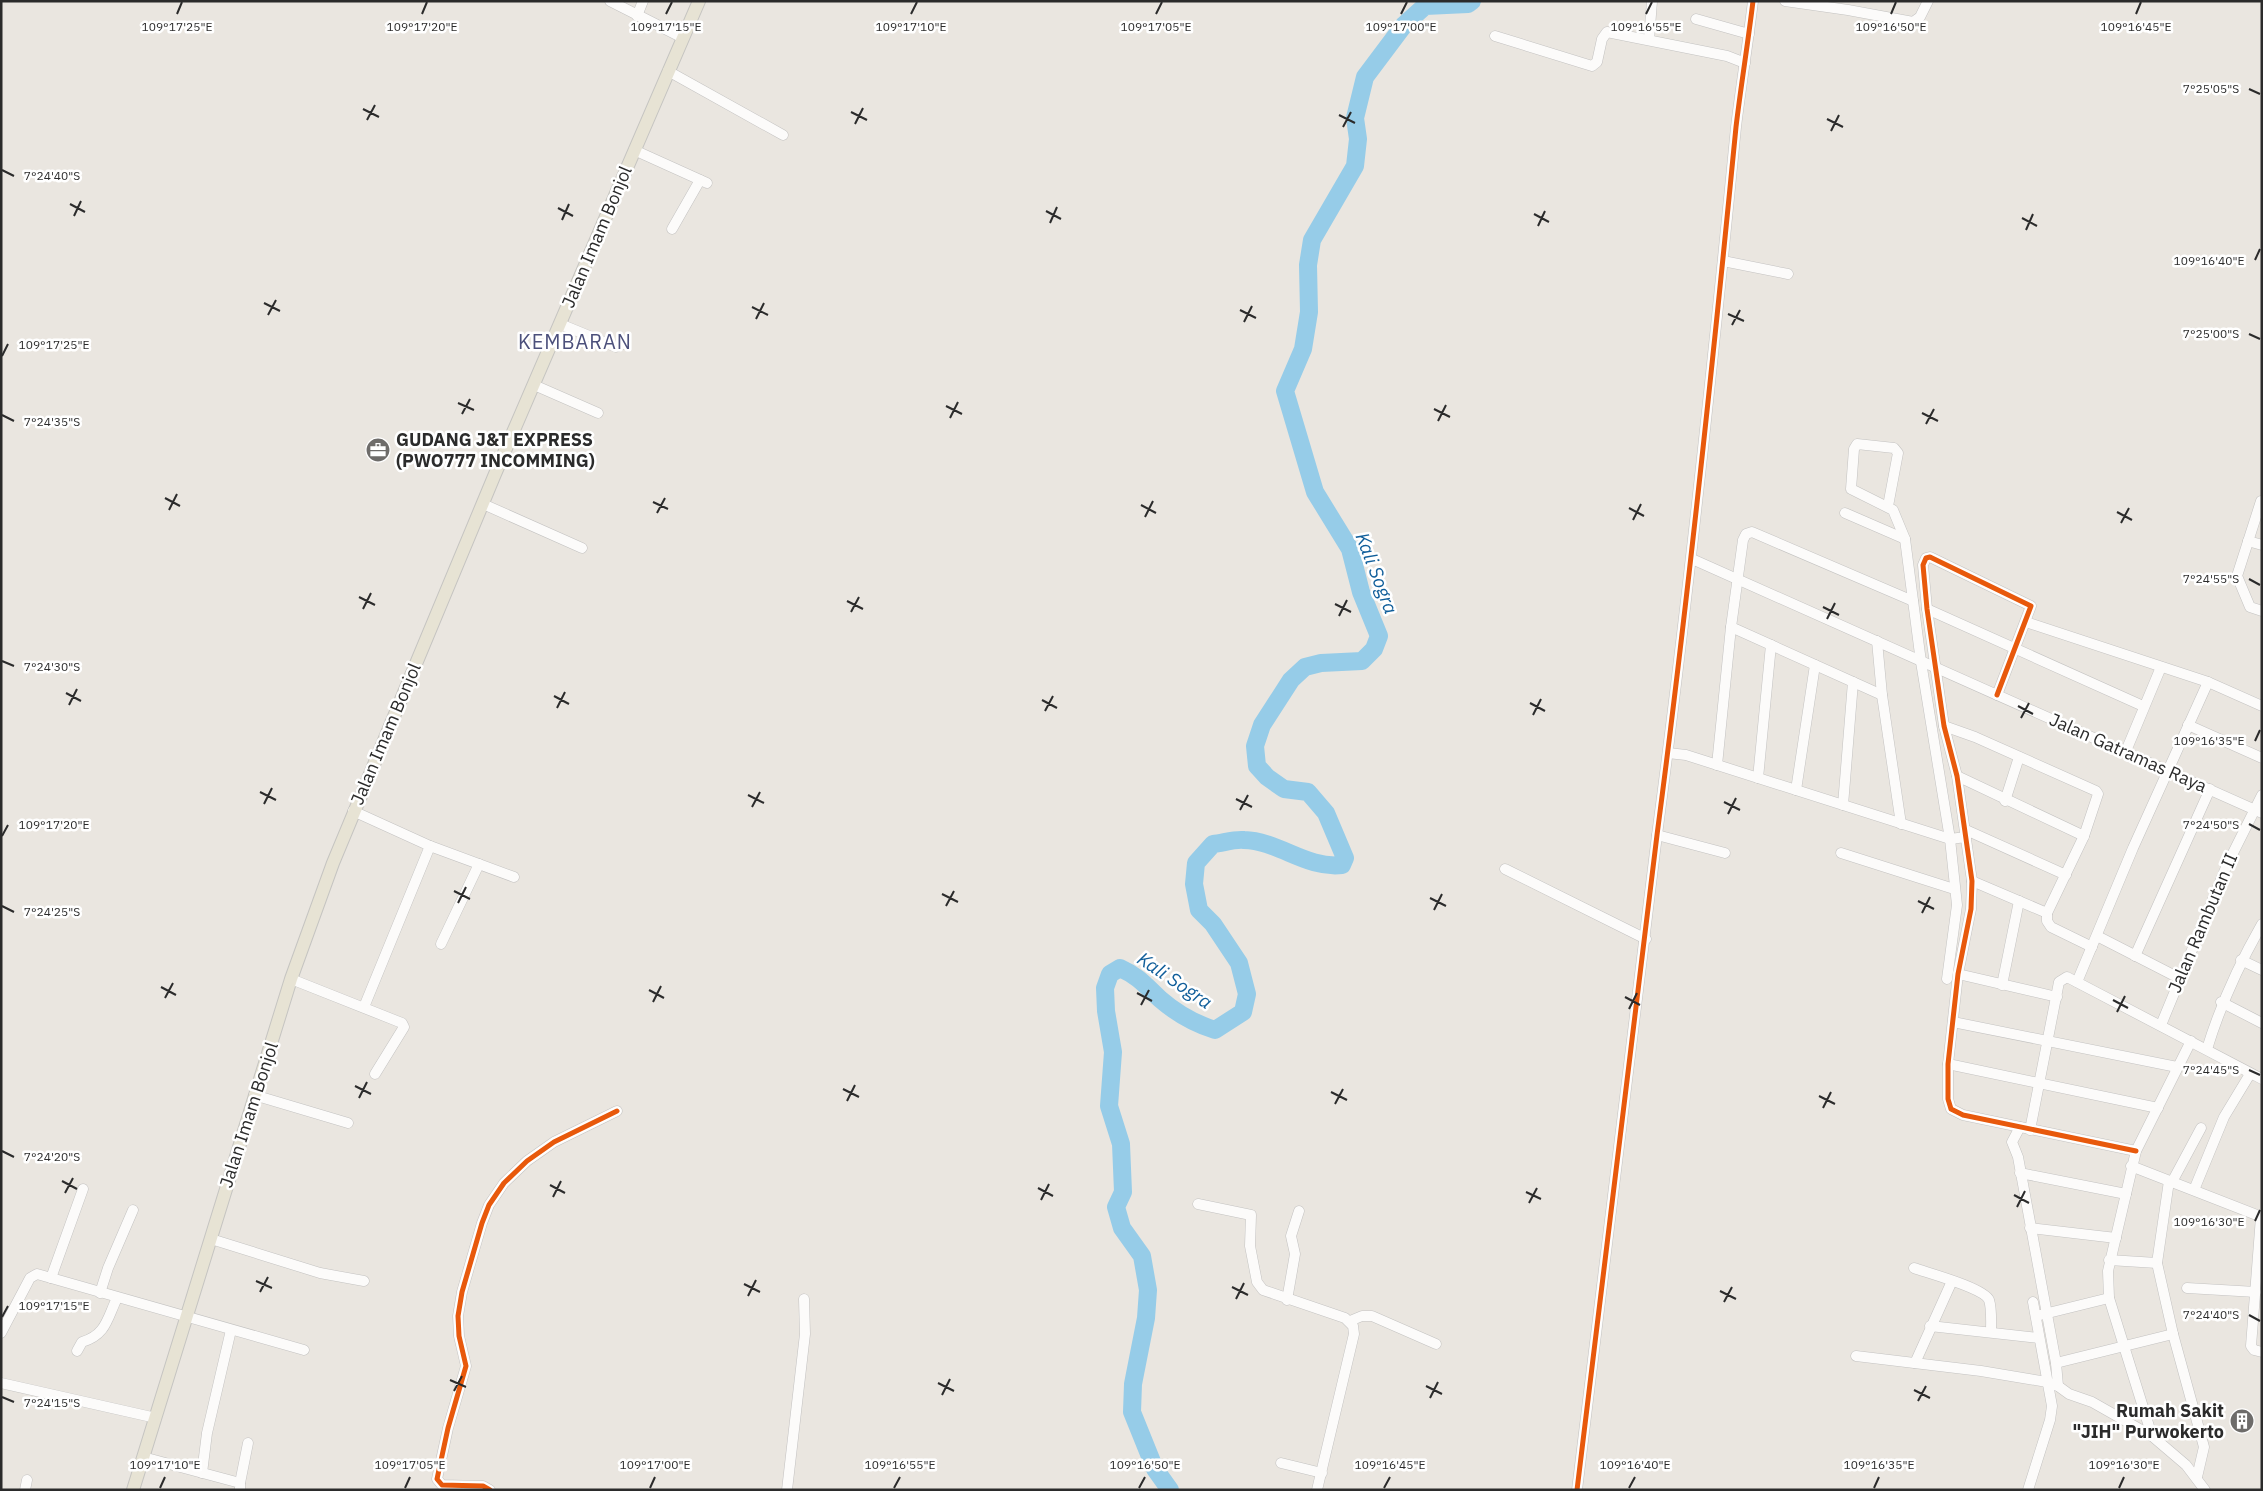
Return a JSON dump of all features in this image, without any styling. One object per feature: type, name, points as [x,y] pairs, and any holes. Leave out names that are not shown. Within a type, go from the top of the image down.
[{"type":"main road","name":"Jalan Imam Bonjol","points":[[133,1490],[291,979],[353,811],[699,1]]},
{"type":"street","points":[[610,1],[683,38]]},
{"type":"street","points":[[637,16],[643,1]]},
{"type":"street","points":[[1650,40],[1652,1]]},
{"type":"street","points":[[1577,1490],[1692,559],[1722,261],[1753,1]]},
{"type":"street","points":[[1785,1],[1913,22],[1920,17],[1928,1]]},
{"type":"street","points":[[1696,19],[1749,34]]},
{"type":"street","points":[[1496,36],[1592,66],[1597,62],[1602,39],[1606,32],[1727,56],[1745,63]]},
{"type":"street","points":[[668,71],[783,135]]},
{"type":"street","points":[[634,150],[704,181],[672,229]]},
{"type":"street","points":[[1722,261],[1788,274]]},
{"type":"street","points":[[560,324],[616,347],[623,344]]},
{"type":"street","points":[[534,385],[598,414]]},
{"type":"street","points":[[1888,506],[1898,453],[1894,448],[1857,444],[1854,449],[1850,487],[1893,510],[1906,539],[1921,662],[1950,839],[1957,905],[1947,979]]},
{"type":"street","points":[[2261,501],[2237,576],[2250,607],[2262,611]]},
{"type":"street","points":[[483,504],[582,548]]},
{"type":"street","points":[[1845,513],[1906,539]]},
{"type":"street","points":[[1717,766],[1737,578],[1743,540],[1746,534],[1752,532],[1914,601]]},
{"type":"street","points":[[2248,541],[2262,545]]},
{"type":"street","points":[[1997,695],[2032,606],[1930,557],[1924,561],[1927,609],[1944,726],[1957,776],[1972,881],[1971,909],[1958,974],[1948,1064],[1948,1099],[1952,1109],[1963,1115],[2136,1151]]},
{"type":"street","name":"Jalan Gatramas Raya","points":[[1692,559],[2258,811]]},
{"type":"street","points":[[1927,609],[2144,706]]},
{"type":"street","points":[[2026,622],[2208,682],[2262,706]]},
{"type":"street","points":[[1731,627],[1882,695]]},
{"type":"street","points":[[1877,641],[1882,695],[1902,824]]},
{"type":"street","points":[[1758,778],[1771,645]]},
{"type":"street","points":[[1796,790],[1815,665]]},
{"type":"street","points":[[2126,751],[2161,667]]},
{"type":"street","points":[[1843,805],[1853,682]]},
{"type":"street","points":[[2077,982],[2133,848],[2208,682]]},
{"type":"street","points":[[2188,725],[2262,758]]},
{"type":"street","points":[[1944,726],[1975,737],[2096,790],[2098,798],[2084,836],[2047,913],[2047,921],[2051,927],[2092,947]]},
{"type":"street","points":[[1668,753],[1686,755],[1950,839],[1966,833],[2066,875]]},
{"type":"street","points":[[2005,800],[2019,757]]},
{"type":"street","points":[[1957,776],[2084,836]]},
{"type":"street","points":[[2135,956],[2210,789]]},
{"type":"street","name":"Jalan Rambutan II","points":[[2161,1025],[2227,865],[2258,811],[2262,795]]},
{"type":"street","points":[[353,811],[430,846],[514,876]]},
{"type":"street","points":[[1657,835],[1725,853]]},
{"type":"street","points":[[364,1007],[430,846]]},
{"type":"street","points":[[1841,853],[1954,889]]},
{"type":"street","points":[[441,944],[478,864]]},
{"type":"street","points":[[1505,869],[1646,939]]},
{"type":"street","points":[[1972,881],[2047,913]]},
{"type":"street","points":[[2002,985],[2019,902]]},
{"type":"street","points":[[2207,1049],[2221,1002],[2241,960],[2262,924]]},
{"type":"street","points":[[2097,936],[2179,978]]},
{"type":"street","points":[[2241,960],[2262,970]]},
{"type":"street","points":[[1958,974],[2057,997]]},
{"type":"street","points":[[2058,1386],[2056,1363],[2041,1315],[2030,1228],[2018,1157],[2012,1142],[2025,1128],[2038,1085],[2062,979],[2067,977],[2077,982],[2207,1049],[2262,1080]]},
{"type":"street","points":[[291,979],[364,1007],[404,1025],[375,1074]]},
{"type":"street","points":[[2221,1002],[2262,1023]]},
{"type":"street","points":[[1953,1022],[2177,1066]]},
{"type":"street","points":[[2152,1436],[2109,1298],[2109,1260],[2126,1194],[2130,1166],[2177,1066],[2191,1041]]},
{"type":"street","points":[[1948,1064],[2038,1085],[2158,1108]]},
{"type":"street","points":[[2194,1190],[2224,1117],[2250,1074]]},
{"type":"street","points":[[254,1095],[348,1123]]},
{"type":"street","points":[[490,1490],[483,1486],[442,1485],[438,1479],[448,1428],[466,1366],[459,1336],[458,1316],[462,1292],[482,1222],[494,1196],[527,1161],[554,1142],[616,1111]]},
{"type":"street","points":[[2197,1477],[2204,1447],[2173,1334],[2157,1264],[2170,1181],[2201,1128]]},
{"type":"street","points":[[2130,1166],[2261,1217],[2258,1288],[2251,1346],[2254,1350],[2262,1352]]},
{"type":"street","points":[[2020,1173],[2126,1194]]},
{"type":"street","points":[[51,1278],[83,1189]]},
{"type":"street","points":[[1198,1204],[1251,1215],[1250,1246],[1257,1282],[1262,1290],[1350,1321],[1362,1316],[1372,1316],[1436,1344]]},
{"type":"street","points":[[100,1292],[108,1268],[133,1210]]},
{"type":"street","points":[[1287,1300],[1295,1254],[1291,1236],[1299,1211]]},
{"type":"street","points":[[2030,1228],[2116,1238]]},
{"type":"street","points":[[211,1239],[320,1273],[364,1280]]},
{"type":"street","points":[[2109,1260],[2157,1264]]},
{"type":"street","points":[[1914,1268],[1952,1281],[1989,1299],[1992,1332]]},
{"type":"street","points":[[1,1332],[30,1278],[37,1274],[186,1318],[304,1350]]},
{"type":"street","points":[[1915,1363],[1930,1326],[1952,1281]]},
{"type":"street","points":[[2187,1288],[2258,1288]]},
{"type":"street","points":[[77,1351],[82,1342],[94,1338],[101,1332],[117,1298]]},
{"type":"street","points":[[2041,1315],[2109,1298]]},
{"type":"street","points":[[787,1490],[805,1334],[804,1299]]},
{"type":"street","points":[[2028,1490],[2051,1413],[2039,1338],[2041,1315],[2033,1302]]},
{"type":"street","points":[[1317,1490],[1354,1334],[1350,1321]]},
{"type":"street","points":[[1930,1326],[2039,1338]]},
{"type":"street","points":[[202,1473],[207,1433],[231,1330]]},
{"type":"street","points":[[2056,1363],[2124,1344],[2173,1334]]},
{"type":"street","points":[[1856,1356],[2046,1382],[2058,1386],[2069,1394],[2092,1402],[2152,1436],[2186,1464],[2205,1490]]},
{"type":"street","points":[[1,1384],[156,1418]]},
{"type":"street","points":[[143,1457],[202,1473],[240,1486],[248,1443]]},
{"type":"street","points":[[1281,1463],[1322,1473]]},
{"type":"waterway","name":"Kali Sogra","points":[[1170,1490],[1155,1469],[1132,1412],[1133,1384],[1146,1318],[1148,1290],[1142,1256],[1122,1228],[1116,1207],[1123,1192],[1121,1144],[1109,1106],[1113,1052],[1106,1011],[1105,988],[1110,974],[1120,968],[1137,978],[1179,1013],[1215,1030],[1243,1012],[1247,994],[1239,963],[1213,924],[1199,910],[1194,884],[1196,863],[1213,844],[1240,840],[1269,845],[1316,863],[1342,865],[1345,858],[1326,813],[1308,792],[1284,789],[1267,777],[1257,766],[1255,746],[1262,725],[1291,680],[1305,667],[1321,663],[1362,661],[1374,649],[1379,636],[1361,592],[1350,549],[1315,492],[1285,391],[1303,349],[1309,312],[1308,265],[1312,240],[1355,166],[1358,139],[1355,118],[1365,77],[1404,25],[1425,6],[1468,4],[1472,1]]},
{"type":"cycle path","points":[[1577,1490],[1690,570],[1736,127],[1753,1]]},
{"type":"cycle path","points":[[1997,695],[2031,606],[1930,557],[1926,558],[1923,565],[1927,609],[1944,726],[1957,776],[1972,881],[1971,909],[1958,974],[1948,1064],[1948,1099],[1951,1109],[1963,1115],[2136,1151]]},
{"type":"cycle path","points":[[490,1490],[483,1486],[442,1485],[437,1479],[448,1428],[466,1366],[459,1336],[458,1316],[462,1292],[482,1223],[489,1205],[504,1183],[527,1161],[554,1142],[617,1111]]},
{"type":"place","name":"GUDANG J&T EXPRESS (PWO777 INCOMMING)","points":[[378,450]]},
{"type":"place","name":"Rumah Sakit \"JIH\" Purwokerto","points":[[2242,1421]]},
{"type":"district","name":"KEMBARAN","points":[[575,342]]}]
